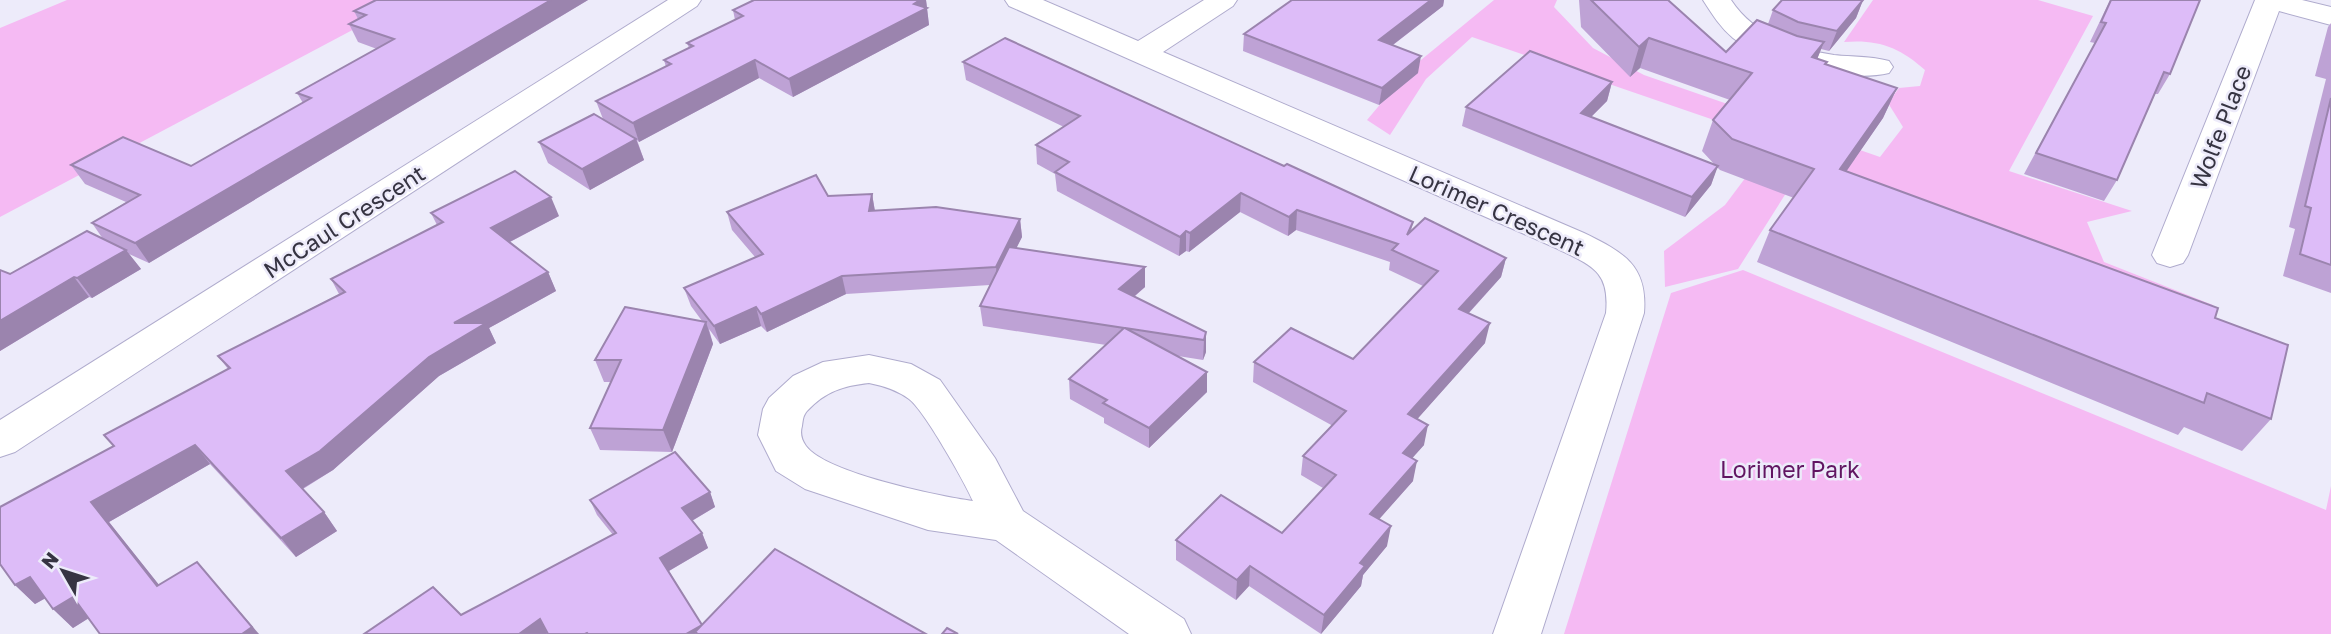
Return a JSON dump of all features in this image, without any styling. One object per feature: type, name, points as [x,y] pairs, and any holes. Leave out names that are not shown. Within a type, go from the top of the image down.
[{"type":"street","name":"McCaul Crescent","points":[[0,441],[687,0]]},
{"type":"street","name":"Lorimer Crescent","points":[[1019,0],[1571,241],[1600,255],[1622,271],[1628,292],[1625,313],[1517,634]]},
{"type":"street","points":[[1140,53],[1223,0]]},
{"type":"street","points":[[1717,0],[1723,14],[1733,25],[1770,46],[1826,63],[1878,67]]},
{"type":"street","points":[[2269,0],[2331,16]]},
{"type":"street","name":"Wolfe Place","points":[[2170,255],[2269,0]]},
{"type":"street","points":[[1007,524],[980,470],[926,390],[897,374],[869,369],[837,372],[807,386],[784,409],[779,435],[791,459],[820,477],[929,512],[1007,524],[1167,634]]},
{"type":"green space","points":[[67,0],[409,0],[0,217],[0,28]]},
{"type":"green space","points":[[1494,0],[1557,0],[1554,7],[1593,48],[1644,75],[1880,157],[1903,127],[1888,103],[1899,88],[1920,86],[1925,70],[1888,46],[1844,42],[1873,0],[2038,0],[2093,16],[2009,171],[2132,211],[2087,222],[2104,262],[2213,305],[2198,330],[1795,179],[1738,269],[1665,287],[1664,251],[1725,205],[1764,153],[1711,119],[1472,37],[1426,79],[1390,135],[1367,120],[1410,69]]},
{"type":"green space","name":"Lorimer Park","points":[[1743,270],[2326,510],[2331,486],[2331,634],[1564,634],[1671,293]]},
{"type":"building","points":[[376,0],[551,0],[135,243],[92,223],[140,195],[71,165],[123,137],[191,166],[311,98],[297,93],[394,39],[349,24],[366,15],[354,11]]},
{"type":"building","points":[[754,0],[920,0],[914,4],[927,8],[789,79],[755,60],[633,123],[596,101],[671,64],[664,60],[693,46],[687,43],[743,16],[733,10]]},
{"type":"building","points":[[1292,0],[1431,0],[1379,40],[1421,56],[1382,88],[1244,34]]},
{"type":"building","points":[[1591,0],[1668,0],[1726,52],[1757,20],[1797,36],[1824,42],[1812,57],[1827,62],[1825,64],[1897,88],[1840,169],[2218,308],[2215,318],[2288,345],[2271,419],[2207,393],[2204,403],[1770,230],[1814,169],[1732,139],[1713,120],[1752,73],[1649,38],[1639,47]]},
{"type":"building","points":[[1782,0],[1863,0],[1837,31],[1798,22],[1773,10]]},
{"type":"building","points":[[2111,0],[2200,0],[2170,74],[2164,72],[2117,180],[2036,153],[2106,23],[2101,22]]},
{"type":"building","points":[[1005,38],[1413,222],[1407,235],[1425,218],[1506,258],[1459,309],[1490,323],[1408,414],[1428,425],[1403,453],[1417,461],[1370,514],[1391,526],[1360,563],[1365,566],[1324,615],[1250,566],[1237,580],[1176,540],[1221,495],[1282,533],[1336,475],[1303,456],[1346,411],[1254,362],[1291,328],[1353,359],[1438,271],[1392,250],[1398,244],[1297,210],[1289,217],[1241,193],[1190,233],[1186,231],[1180,237],[1055,172],[1069,162],[1036,145],[1080,116],[963,62]]},
{"type":"building","points":[[1530,51],[1612,82],[1581,113],[1718,166],[1692,197],[1466,107]]},
{"type":"building","points":[[2331,98],[2331,265],[2300,254],[2311,208],[2305,206]]},
{"type":"building","points":[[594,114],[636,139],[582,169],[539,142]]},
{"type":"building","points":[[515,171],[551,197],[491,228],[548,272],[454,323],[486,323],[429,357],[320,451],[286,471],[324,512],[281,538],[195,445],[91,502],[157,586],[197,562],[252,627],[242,634],[100,634],[73,597],[53,609],[30,577],[15,585],[0,564],[0,507],[114,446],[104,435],[230,368],[218,356],[345,292],[331,279],[443,222],[431,213]]},
{"type":"building","points":[[816,175],[828,196],[872,194],[869,211],[936,207],[1020,219],[996,267],[842,276],[761,314],[756,307],[714,326],[684,288],[763,254],[727,212]]},
{"type":"building","points":[[87,231],[126,250],[0,321],[0,270],[10,274]]},
{"type":"building","points":[[1009,247],[1145,267],[1119,289],[1206,332],[1204,340],[1125,328],[1207,372],[1149,428],[1103,403],[1107,400],[1069,379],[1124,328],[980,306]]},
{"type":"building","points":[[625,307],[706,322],[663,430],[590,428],[621,360],[595,360]]},
{"type":"building","points":[[675,452],[710,492],[682,508],[702,533],[660,558],[702,625],[686,634],[548,634],[540,619],[519,634],[364,634],[433,587],[461,615],[616,533],[590,500]]},
{"type":"building","points":[[775,549],[926,634],[695,632]]},
{"type":"building","points":[[947,628],[958,634],[942,634]]}]
